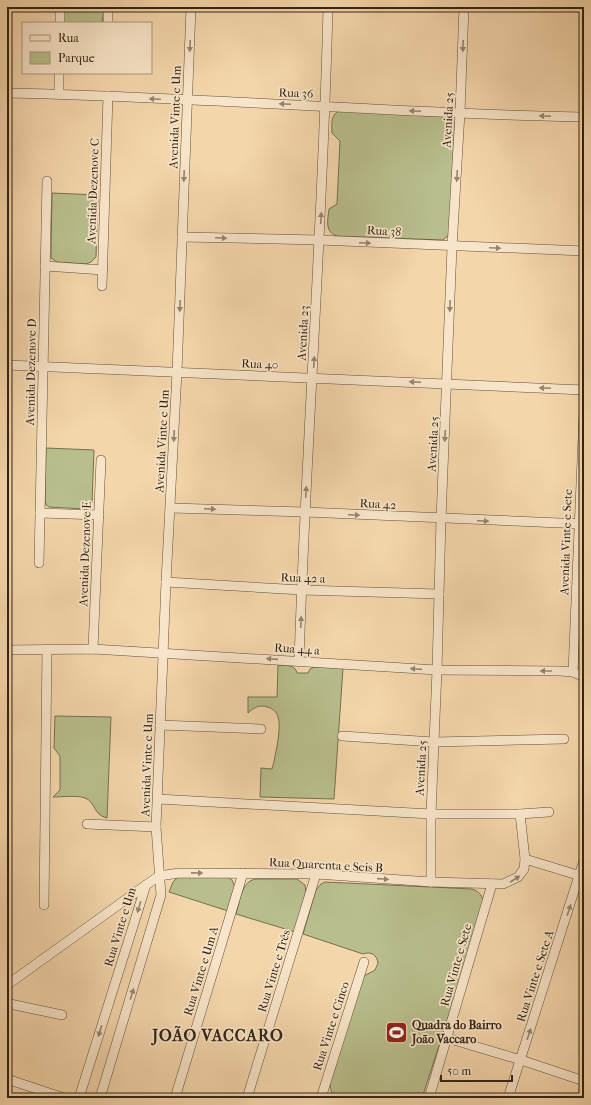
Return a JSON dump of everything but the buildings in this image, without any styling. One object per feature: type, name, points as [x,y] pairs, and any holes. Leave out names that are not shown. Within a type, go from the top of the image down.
[{"type":"street","points":[[60,7],[60,22]]},
{"type":"street","points":[[108,7],[108,22]]},
{"type":"street","name":"Avenida Vinte e Um","points":[[159,876],[156,827],[166,582],[177,372],[191,7]]},
{"type":"street","name":"Avenida 23","points":[[299,661],[305,512],[326,106],[328,7]]},
{"type":"street","name":"Avenida 25","points":[[432,882],[431,814],[441,519],[452,247],[460,113],[464,7]]},
{"type":"street","points":[[59,74],[59,94]]},
{"type":"street","name":"Rua 36","points":[[7,93],[108,96],[460,113],[584,117]]},
{"type":"street","name":"Avenida Dezenove C","points":[[102,286],[108,96]]},
{"type":"street","name":"Avenida Dezenove D","points":[[39,563],[47,181]]},
{"type":"street","name":"Rua 38","points":[[182,237],[320,240],[452,247],[584,251]]},
{"type":"street","points":[[45,266],[103,270]]},
{"type":"street","name":"Rua 40","points":[[7,365],[584,390]]},
{"type":"street","name":"Avenida Vinte e Sete","points":[[573,672],[581,524],[584,413]]},
{"type":"street","name":"Avenida Dezenove E","points":[[93,649],[101,460]]},
{"type":"street","name":"Rua 42","points":[[171,508],[305,512],[581,524]]},
{"type":"street","points":[[40,513],[99,515]]},
{"type":"street","name":"Rua 42 a","points":[[166,582],[302,590],[439,594]]},
{"type":"street","points":[[44,904],[47,649]]},
{"type":"street","name":"Rua 44 a","points":[[7,650],[93,649],[163,652],[437,670],[560,671],[573,672],[584,677]]},
{"type":"street","points":[[160,725],[261,729]]},
{"type":"street","points":[[342,736],[434,742],[564,739]]},
{"type":"street","points":[[158,799],[431,814],[520,814],[549,812]]},
{"type":"street","points":[[520,814],[525,859],[582,876]]},
{"type":"street","points":[[87,824],[156,827]]},
{"type":"street","name":"Rua Quarenta e Seis B","points":[[159,876],[180,873],[316,874],[432,882],[503,884],[518,877],[524,869],[525,859]]},
{"type":"street","name":"Rua Vinte e Sete A","points":[[508,1098],[582,876],[584,860]]},
{"type":"street","name":"Rua Vinte e Um A","points":[[174,1098],[243,873]]},
{"type":"street","name":"Rua Vinte e Três","points":[[247,1098],[316,874]]},
{"type":"street","points":[[100,1098],[161,895],[159,876]]},
{"type":"street","name":"Rua Vinte e Um","points":[[79,1098],[146,886],[159,876]]},
{"type":"street","name":"Rua Vinte e Sete","points":[[429,1098],[492,884]]},
{"type":"street","points":[[7,985],[146,886]]},
{"type":"street","name":"Rua Vinte e Cinco","points":[[321,1098],[364,962]]},
{"type":"street","points":[[7,1002],[10,1004],[62,1015]]},
{"type":"street","points":[[447,1038],[584,1081]]},
{"type":"street","points":[[7,1079],[64,1098]]},
{"type":"green space","points":[[64,7],[104,7],[102,22],[64,22]]},
{"type":"green space","points":[[339,111],[450,117],[455,123],[449,235],[443,240],[337,236],[330,232],[328,228],[329,209],[337,204],[340,141],[332,133],[332,124],[334,115]]},
{"type":"green space","points":[[52,193],[98,195],[96,257],[91,262],[86,264],[57,262],[51,258]]},
{"type":"green space","points":[[46,448],[94,450],[92,503],[89,507],[85,509],[49,507],[46,505]]},
{"type":"green space","points":[[278,665],[292,667],[297,673],[308,673],[310,669],[314,667],[343,668],[334,799],[260,797],[261,768],[272,769],[278,743],[279,722],[277,715],[271,708],[264,706],[257,707],[248,713],[248,697],[277,697]]},
{"type":"green space","points":[[55,716],[111,717],[107,818],[99,814],[91,802],[85,798],[74,796],[53,797],[60,790],[60,756],[54,748]]},
{"type":"green space","points":[[179,876],[228,877],[232,880],[235,887],[228,911],[169,892],[173,882]]},
{"type":"green space","points":[[256,879],[297,879],[305,885],[306,892],[295,932],[236,914],[244,888],[251,881]]},
{"type":"green space","points":[[325,882],[472,889],[482,896],[483,901],[466,963],[422,1098],[336,1098],[332,1092],[330,1081],[364,976],[375,970],[378,963],[376,958],[371,953],[363,954],[303,934],[316,890]]},
{"type":"place","name":"Quadra do Bairro João Vaccaro","points":[[396,1032]]},
{"type":"district","name":"JOÃO VACCARO","points":[[218,1035]]}]
